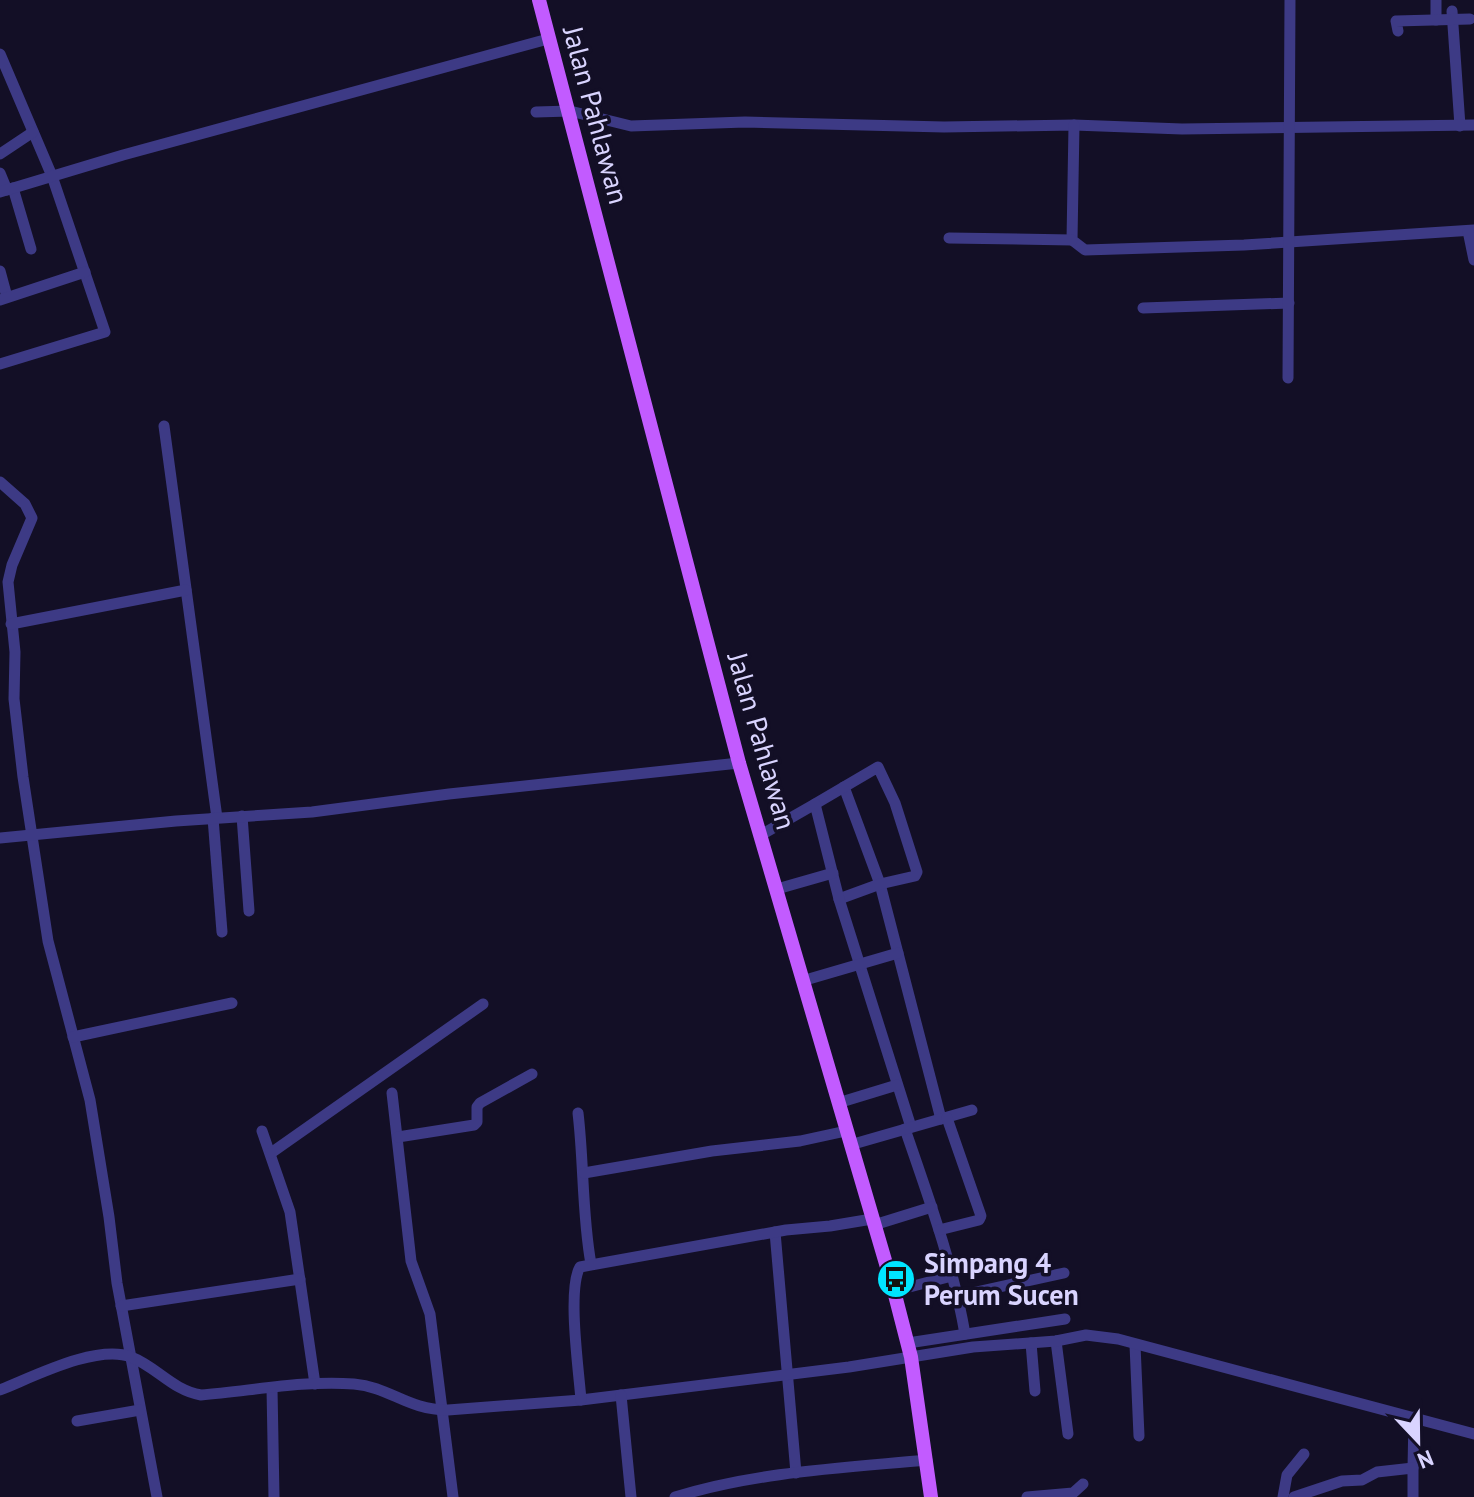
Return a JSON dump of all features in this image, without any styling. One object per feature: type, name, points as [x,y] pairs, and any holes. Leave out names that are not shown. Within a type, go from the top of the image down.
[{"type":"main road","name":"Jalan Pahlawan","points":[[539,0],[739,763],[894,1291],[909,1350],[931,1497]]},
{"type":"street","points":[[1288,378],[1290,0]]},
{"type":"street","points":[[1436,0],[1436,20]]},
{"type":"street","points":[[1452,15],[1460,126]]},
{"type":"street","points":[[1398,31],[1396,21],[1436,20],[1452,15],[1470,19]]},
{"type":"street","points":[[7,190],[548,39]]},
{"type":"street","points":[[0,54],[52,176],[105,328],[103,335],[0,364]]},
{"type":"street","points":[[536,112],[570,111],[631,126],[700,122],[944,127],[1074,125],[1182,129],[1474,125]]},
{"type":"street","points":[[1072,240],[1074,125]]},
{"type":"street","points":[[0,154],[33,132]]},
{"type":"street","points":[[0,173],[31,249]]},
{"type":"street","points":[[949,238],[1072,240],[1085,250],[1290,242],[1471,230],[1474,260]]},
{"type":"street","points":[[0,271],[4,298],[85,272]]},
{"type":"street","points":[[1143,308],[1289,303]]},
{"type":"street","points":[[164,426],[215,818],[222,932]]},
{"type":"street","points":[[0,482],[25,504],[32,518],[8,582],[15,652],[14,699],[30,834],[48,941],[92,1111],[129,1356],[157,1497]]},
{"type":"street","points":[[11,624],[186,590]]},
{"type":"street","points":[[0,838],[312,812],[739,763]]},
{"type":"street","points":[[761,835],[878,767],[884,774],[895,803],[917,874],[839,899]]},
{"type":"street","points":[[844,787],[880,884],[944,1118],[981,1216],[979,1220],[939,1230]]},
{"type":"street","points":[[815,804],[839,899],[958,1296],[965,1334]]},
{"type":"street","points":[[242,816],[249,911]]},
{"type":"street","points":[[777,889],[833,873]]},
{"type":"street","points":[[802,981],[898,953]]},
{"type":"street","points":[[73,1037],[232,1003]]},
{"type":"street","points":[[271,1153],[483,1004]]},
{"type":"street","points":[[398,1137],[474,1125],[480,1103],[532,1074]]},
{"type":"street","points":[[838,1103],[897,1085]]},
{"type":"street","points":[[392,1093],[411,1261],[428,1305],[453,1497]]},
{"type":"street","points":[[584,1173],[712,1151],[848,1138],[908,1128],[972,1110]]},
{"type":"street","points":[[578,1113],[591,1264]]},
{"type":"street","points":[[262,1131],[290,1212],[315,1384]]},
{"type":"street","points":[[581,1400],[575,1298],[580,1267],[775,1232],[873,1222],[932,1207]]},
{"type":"street","points":[[775,1232],[796,1473]]},
{"type":"street","points":[[958,1296],[1064,1273]]},
{"type":"street","points":[[894,1291],[952,1276]]},
{"type":"street","points":[[121,1306],[300,1279]]},
{"type":"street","points":[[0,1390],[89,1357],[111,1354],[129,1356],[185,1392],[201,1395],[315,1384],[354,1384],[373,1387],[414,1406],[441,1410],[581,1400],[789,1375],[909,1350],[965,1334],[1065,1319]]},
{"type":"street","points":[[909,1350],[1056,1341],[1086,1335],[1118,1339],[1474,1434]]},
{"type":"street","points":[[1056,1341],[1068,1434]]},
{"type":"street","points":[[1031,1343],[1035,1391]]},
{"type":"street","points":[[1135,1345],[1139,1436]]},
{"type":"street","points":[[272,1388],[274,1497]]},
{"type":"street","points":[[621,1395],[631,1497]]},
{"type":"street","points":[[77,1421],[140,1410]]},
{"type":"street","points":[[1413,1497],[1414,1417]]},
{"type":"street","points":[[1283,1497],[1287,1475],[1304,1454]]},
{"type":"street","points":[[675,1497],[726,1483],[927,1460]]},
{"type":"street","points":[[1294,1497],[1342,1481],[1362,1480],[1377,1472],[1413,1468]]},
{"type":"street","points":[[1027,1497],[1073,1493],[1083,1484]]},
{"type":"place","name":"Simpang 4 Perum Sucen","points":[[896,1279]]}]
